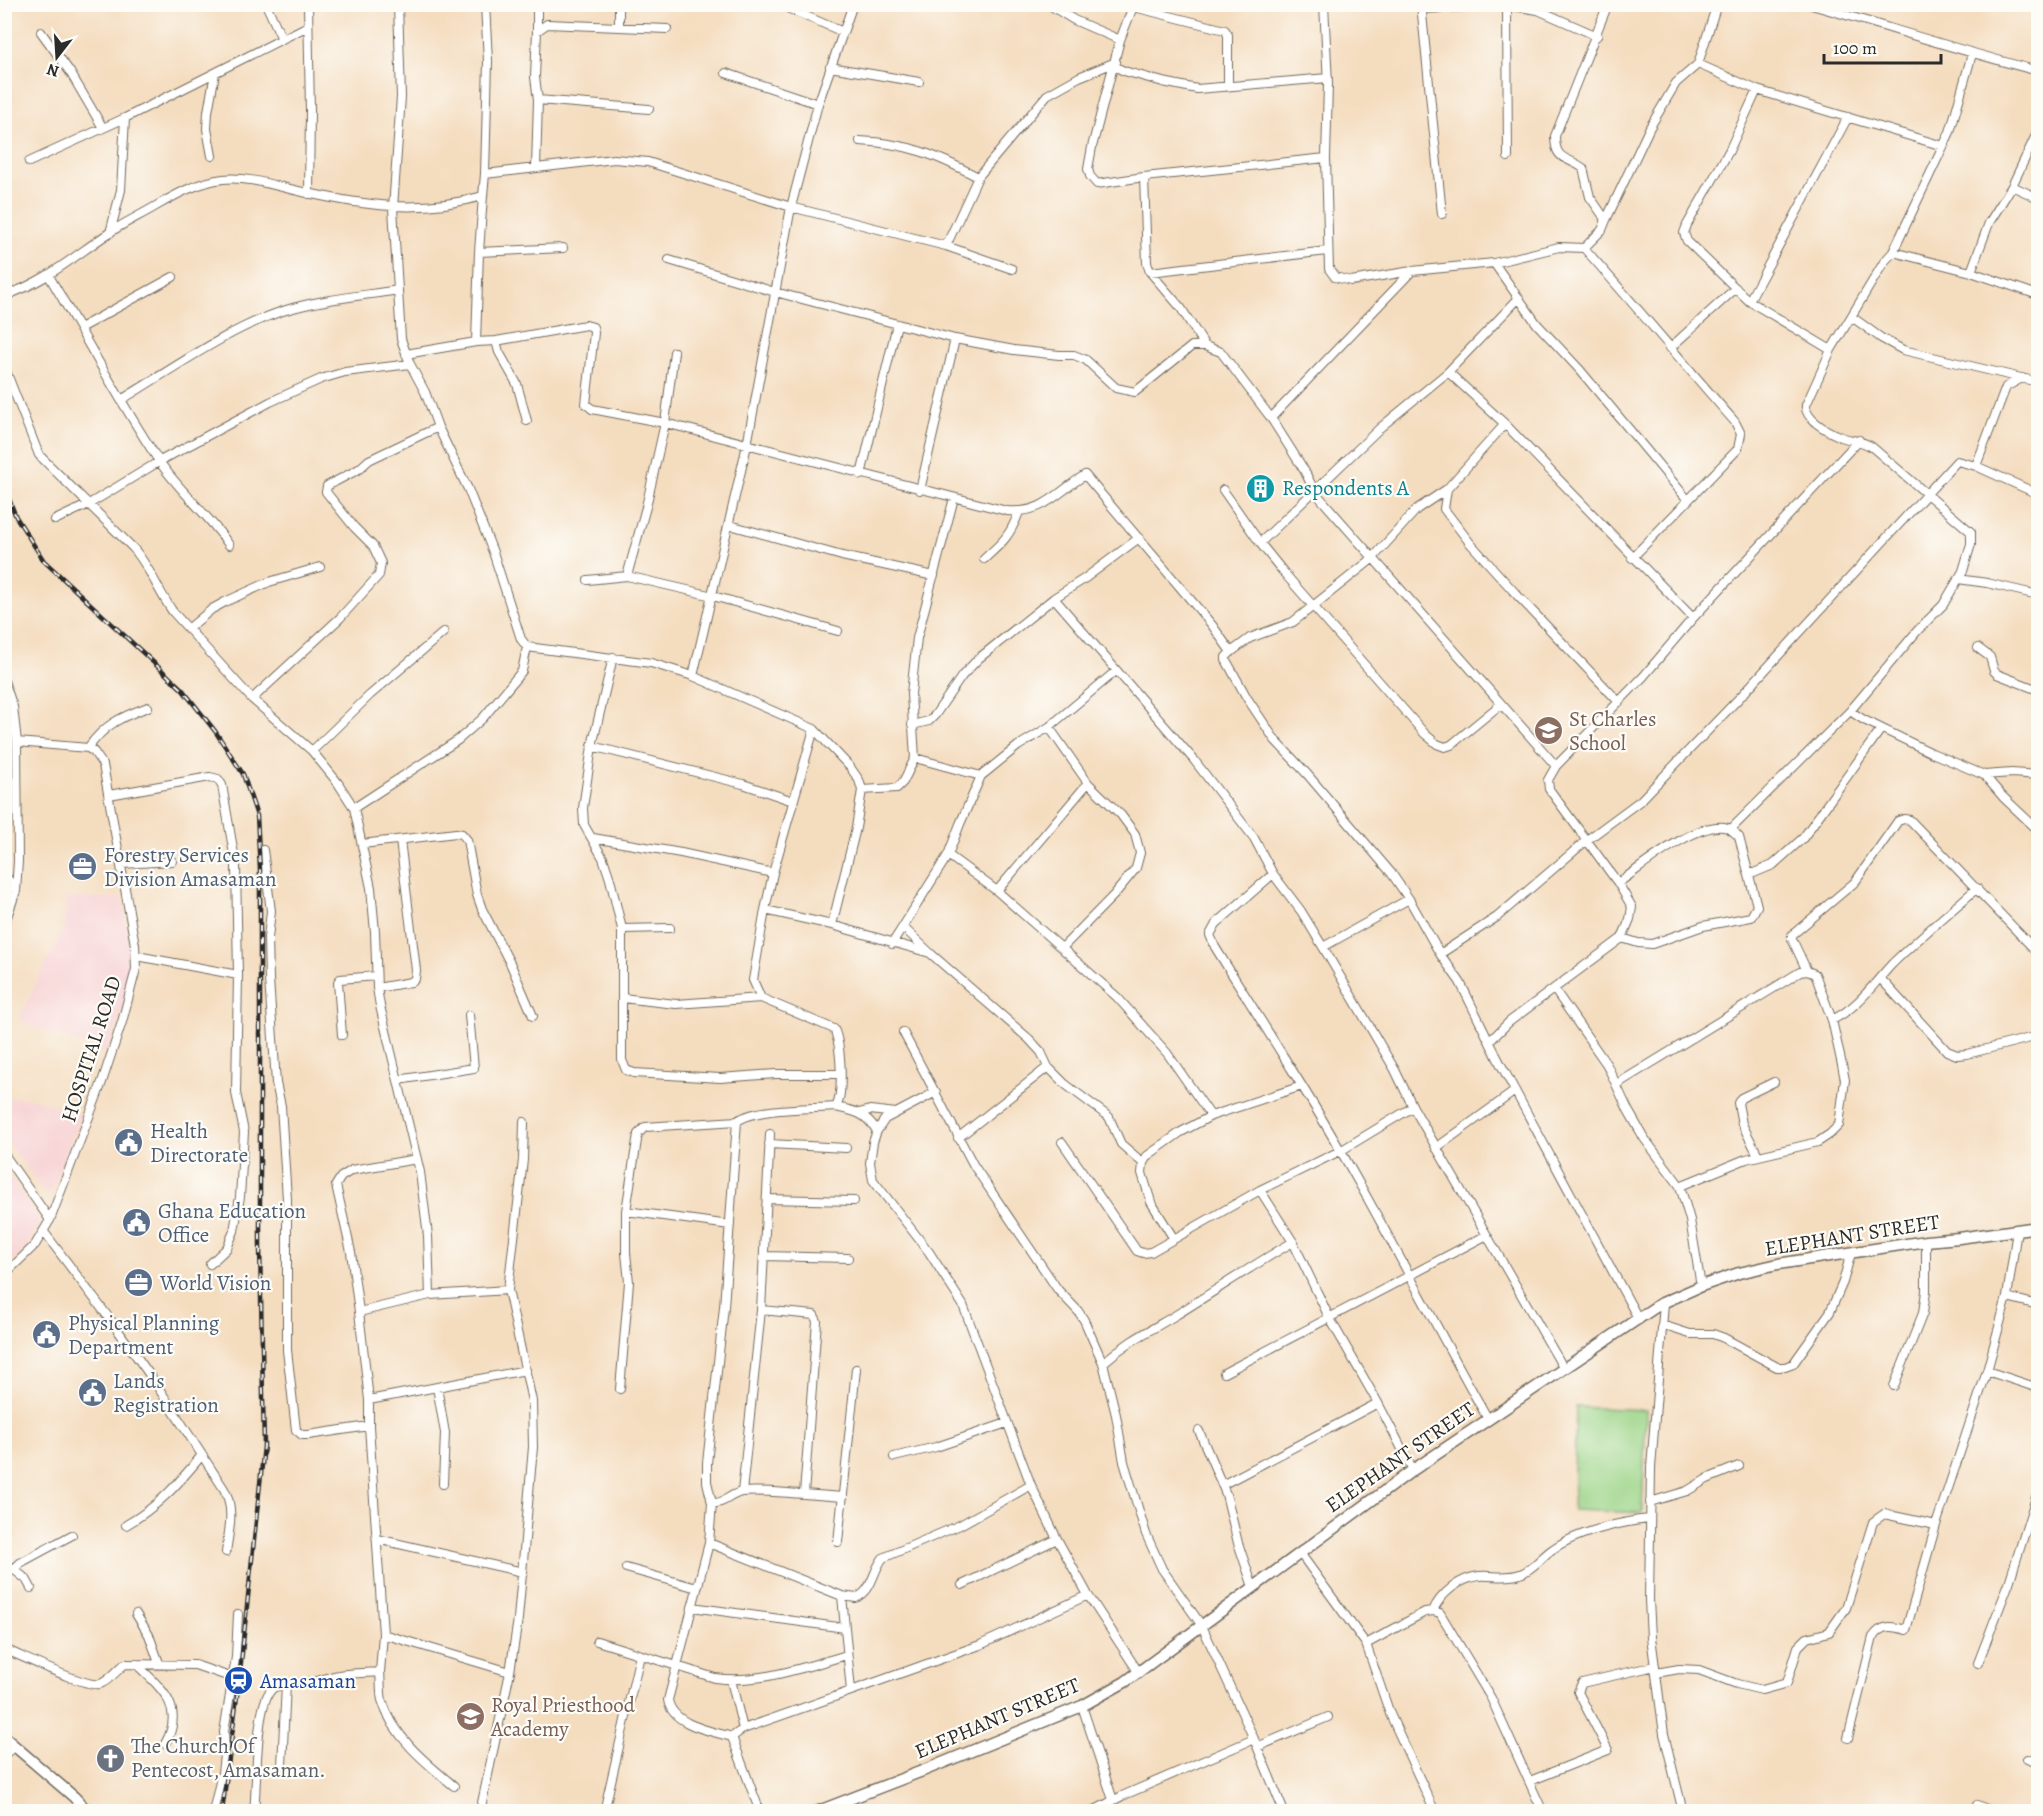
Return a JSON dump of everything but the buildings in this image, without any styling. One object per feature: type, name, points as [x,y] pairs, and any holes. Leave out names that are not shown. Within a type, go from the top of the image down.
[{"type":"main road","name":"ELEPHANT STREET","points":[[816,1812],[1082,1706],[1139,1673],[1413,1470],[1664,1303],[1701,1286],[1778,1264],[1926,1241],[2038,1227]]},
{"type":"main road","points":[[4,1737],[74,1797],[88,1812]]},
{"type":"street","points":[[266,4],[282,39]]},
{"type":"street","points":[[308,4],[309,194]]},
{"type":"street","points":[[398,4],[400,97],[393,208],[401,339],[410,364],[426,392],[438,428],[468,489],[493,552],[521,639],[527,647],[651,663],[693,676],[814,729],[850,767],[859,780],[862,790],[856,828],[832,925]]},
{"type":"street","points":[[477,342],[488,61],[485,4]]},
{"type":"street","points":[[536,168],[537,4]]},
{"type":"street","points":[[619,4],[619,26]]},
{"type":"street","points":[[778,4],[843,32]]},
{"type":"street","points":[[693,676],[747,445],[790,207],[818,104],[853,4]]},
{"type":"street","points":[[1048,4],[1074,20],[1120,40]]},
{"type":"street","points":[[1324,4],[1328,78],[1327,251],[1329,269],[1335,278],[1351,281],[1412,271],[1494,262],[1559,247],[1584,248],[1635,303],[1670,348],[1735,422],[1741,434],[1738,449],[1632,558]]},
{"type":"street","points":[[1606,220],[1590,197],[1583,168],[1575,162],[1560,157],[1555,148],[1555,136],[1608,4]]},
{"type":"street","points":[[1584,248],[1602,230],[1650,127],[1676,83],[1698,64],[1705,48],[1710,22],[1717,4]]},
{"type":"street","points":[[1808,4],[1920,36],[1972,54],[2038,71]]},
{"type":"street","points":[[1442,214],[1421,7],[1508,5],[1538,10],[1597,36]]},
{"type":"street","points":[[1508,5],[1508,157]]},
{"type":"street","points":[[1228,87],[1228,35],[1225,30],[1134,6],[1120,40],[1092,147],[1088,169],[1090,176],[1097,184],[1326,158]]},
{"type":"street","points":[[537,31],[547,24],[667,29]]},
{"type":"street","points":[[29,162],[125,118],[308,26]]},
{"type":"street","points":[[41,32],[70,72],[104,128]]},
{"type":"street","points":[[1731,829],[1850,711],[1918,630],[1943,605],[1958,579],[1971,544],[1971,532],[1872,447],[1859,440],[1840,437],[1809,417],[1805,411],[1831,350],[1884,262],[1893,252],[1944,146],[1972,54]]},
{"type":"street","points":[[1115,64],[1124,71],[1180,87],[1197,89],[1328,78]]},
{"type":"street","points":[[946,246],[978,177],[1047,95],[1079,77],[1115,64]]},
{"type":"street","points":[[1698,64],[1757,90],[1944,146]]},
{"type":"street","points":[[830,67],[919,82]]},
{"type":"street","points":[[212,156],[208,120],[215,73]]},
{"type":"street","points":[[726,73],[818,104]]},
{"type":"street","points":[[1757,90],[1729,151],[1684,233],[1692,248],[1749,301],[1831,350]]},
{"type":"street","points":[[538,100],[649,109]]},
{"type":"street","points":[[1749,301],[1848,117]]},
{"type":"street","points":[[110,233],[121,190],[125,118]]},
{"type":"street","points":[[1971,272],[1989,223],[2012,186],[2038,131]]},
{"type":"street","points":[[860,141],[882,142],[928,153],[978,177]]},
{"type":"street","points":[[485,174],[614,159],[648,162],[790,207],[946,246],[1012,269]]},
{"type":"street","points":[[1144,177],[1147,263],[1150,272],[1181,308],[1205,346]]},
{"type":"street","points":[[4,296],[28,288],[49,276],[110,233],[178,193],[201,183],[217,180],[246,180],[309,194],[393,208],[446,204],[483,196]]},
{"type":"street","points":[[2012,186],[2038,198]]},
{"type":"street","points":[[479,252],[563,248]]},
{"type":"street","points":[[1150,272],[1327,251]]},
{"type":"street","points":[[1893,252],[1971,272],[2038,295]]},
{"type":"street","points":[[669,260],[775,292],[955,339],[1014,350],[1059,356],[1074,355],[1086,360],[1116,388],[1135,392],[1192,346],[1205,346],[1221,352],[1271,418],[1315,492],[1556,766]]},
{"type":"street","points":[[1494,262],[1537,324],[1580,370],[1687,500]]},
{"type":"street","points":[[1271,418],[1412,271]]},
{"type":"street","points":[[49,276],[121,400],[160,461],[182,492],[221,533],[229,545]]},
{"type":"street","points":[[80,328],[173,276]]},
{"type":"street","points":[[1670,348],[1736,288]]},
{"type":"street","points":[[121,400],[242,328],[284,311],[306,305],[398,290]]},
{"type":"street","points":[[1260,543],[1381,427],[1448,372],[1519,298]]},
{"type":"street","points":[[1852,317],[1881,338],[1904,350],[2038,382]]},
{"type":"street","points":[[861,475],[897,324]]},
{"type":"street","points":[[406,354],[586,325],[592,327],[594,333],[586,404],[592,409],[665,423],[1007,511],[1018,512],[1044,506],[1084,475],[1212,625],[1231,652]]},
{"type":"street","points":[[920,490],[955,339]]},
{"type":"street","points":[[496,341],[499,352],[517,384],[527,421]]},
{"type":"street","points":[[627,576],[646,507],[665,423],[674,352]]},
{"type":"street","points":[[55,520],[89,504],[160,461],[270,402],[321,379],[345,372],[410,364]]},
{"type":"street","points":[[4,366],[39,454],[145,561],[164,598],[188,629],[252,699],[312,751],[338,783],[354,808],[371,888],[376,988],[417,1159],[428,1236],[430,1295]]},
{"type":"street","points":[[1448,372],[1505,424],[1632,558],[1693,618]]},
{"type":"street","points":[[1997,372],[2006,387]]},
{"type":"street","points":[[1976,466],[2006,387],[2022,378]]},
{"type":"street","points":[[1505,424],[1447,489],[1417,509],[1372,559],[1293,622],[1250,638],[1231,652],[1226,660],[1247,698],[1275,740],[1369,847],[1409,898],[1440,954],[1460,982],[1515,1091],[1639,1320]]},
{"type":"street","points":[[252,699],[340,618],[379,575],[381,563],[373,546],[354,527],[326,492],[327,486],[359,469],[369,460],[438,428]]},
{"type":"street","points":[[1490,1041],[1509,1022],[1622,938],[1630,919],[1632,907],[1618,883],[1549,789],[1548,780],[1556,766],[1643,677],[1693,618],[1859,440]]},
{"type":"street","points":[[1440,954],[1497,917],[1587,840],[1641,800],[1679,763],[1957,461],[1976,466],[2038,494]]},
{"type":"street","points":[[1447,489],[1444,509],[1470,543],[1619,702]]},
{"type":"street","points":[[1223,490],[1260,543],[1313,608],[1425,734],[1437,744],[1445,747],[1451,745],[1501,704]]},
{"type":"street","points":[[862,790],[897,788],[903,782],[915,758],[910,694],[917,638],[954,498]]},
{"type":"street","points":[[984,560],[1005,541],[1012,531],[1018,512]]},
{"type":"street","points":[[730,525],[842,556],[934,576]]},
{"type":"street","points":[[912,725],[929,722],[936,715],[962,676],[978,659],[1054,598],[1139,538]]},
{"type":"street","points":[[188,629],[212,609],[225,602],[269,582],[320,567]]},
{"type":"street","points":[[588,580],[627,576],[713,596],[838,631]]},
{"type":"street","points":[[1958,579],[2038,595]]},
{"type":"street","points":[[1054,598],[1194,760],[1254,838],[1274,874],[1323,946],[1395,1070],[1436,1148],[1564,1369]]},
{"type":"street","points":[[312,751],[370,694],[444,632]]},
{"type":"street","points":[[354,808],[458,740],[483,718],[522,670],[527,647]]},
{"type":"street","points":[[1978,648],[1990,657],[1995,673],[2038,690]]},
{"type":"street","points":[[613,657],[592,746],[583,808],[584,825],[593,838],[610,879],[622,929],[622,1060],[626,1070],[634,1073],[720,1078],[776,1074],[839,1074]]},
{"type":"street","points":[[892,944],[948,855],[981,776],[1018,746],[1048,727],[1116,671]]},
{"type":"street","points":[[4,681],[13,707],[17,742],[18,861],[16,891],[4,925]]},
{"type":"street","points":[[17,742],[88,748],[99,733],[110,724],[148,706]]},
{"type":"street","points":[[1850,711],[1881,729],[1984,775],[2003,797],[2038,830]]},
{"type":"street","points":[[1048,727],[1088,783],[1120,815],[1135,834],[1140,853],[1136,868],[1129,877],[1062,948]]},
{"type":"street","points":[[761,998],[753,980],[765,910],[773,873],[814,729]]},
{"type":"street","points":[[1749,875],[1773,865],[1803,838],[1881,729]]},
{"type":"street","points":[[592,746],[743,783],[793,801]]},
{"type":"street","name":"HOSPITAL ROAD","points":[[4,1275],[35,1245],[50,1220],[122,1022],[137,956],[103,765],[94,752],[88,748]]},
{"type":"street","points":[[915,758],[981,776]]},
{"type":"street","points":[[1984,775],[2012,773],[2038,775]]},
{"type":"street","points":[[109,795],[210,777],[218,779],[222,785],[236,866],[238,975],[236,1093],[244,1132],[240,1197],[234,1231],[227,1248],[210,1264]]},
{"type":"street","points":[[997,891],[1088,783]]},
{"type":"street","points":[[1807,971],[1792,935],[1855,882],[1898,821],[1904,819],[1910,820],[2038,953]]},
{"type":"street","points":[[1618,883],[1689,835],[1710,828],[1723,827],[1731,829],[1739,837],[1757,906],[1751,917],[1703,926],[1653,944],[1638,943],[1622,938]]},
{"type":"street","points":[[362,844],[462,834],[467,840],[477,895],[482,909],[511,965],[533,1016]]},
{"type":"street","points":[[593,838],[681,853],[773,873]]},
{"type":"street","points":[[376,988],[411,982],[416,970],[400,840]]},
{"type":"street","points":[[263,850],[271,911],[268,948],[272,1037],[278,1100],[281,1106],[287,1199],[287,1350],[296,1430],[302,1435],[308,1435],[369,1426]]},
{"type":"street","points":[[948,855],[997,891],[1117,997],[1167,1053],[1211,1116]]},
{"type":"street","points":[[122,864],[172,861]]},
{"type":"street","points":[[4,874],[16,891]]},
{"type":"street","points":[[1274,874],[1216,924],[1210,935],[1342,1150],[1488,1419]]},
{"type":"street","points":[[1832,1020],[1853,1008],[1892,964],[1977,888]]},
{"type":"street","points":[[1323,946],[1409,898]]},
{"type":"street","points":[[765,910],[832,925],[930,953]]},
{"type":"street","points":[[622,929],[670,928]]},
{"type":"street","points":[[904,928],[1029,1039],[1041,1052],[1048,1067],[1065,1084],[1109,1117],[1121,1144],[1143,1163]]},
{"type":"street","points":[[137,956],[238,975]]},
{"type":"street","points":[[1617,1084],[1800,972],[1807,971],[1815,974],[1832,1020],[1845,1080],[1839,1125],[1818,1142],[1758,1155],[1680,1186]]},
{"type":"street","points":[[342,1035],[338,982],[343,978],[376,976]]},
{"type":"street","points":[[1880,978],[1947,1051],[1966,1054],[2038,1036]]},
{"type":"street","points":[[1554,989],[1607,1065],[1644,1138],[1680,1186],[1690,1220],[1701,1286]]},
{"type":"street","points":[[622,998],[676,1004],[761,998],[834,1029],[838,1039],[841,1088],[840,1100],[836,1107]]},
{"type":"street","points":[[398,1080],[474,1068],[469,1015]]},
{"type":"street","points":[[903,1032],[974,1166],[1058,1290],[1084,1320],[1103,1363],[1116,1415],[1124,1462],[1146,1534],[1162,1569],[1202,1626],[1284,1812]]},
{"type":"street","points":[[958,1138],[1048,1067]]},
{"type":"street","points":[[1758,1155],[1742,1124],[1738,1103],[1741,1098],[1774,1082]]},
{"type":"street","points":[[1174,1239],[1151,1202],[1142,1173],[1143,1163],[1147,1156],[1181,1132],[1211,1116],[1302,1086]]},
{"type":"street","points":[[1436,1148],[1515,1091]]},
{"type":"street","points":[[936,1092],[885,1119],[873,1142],[870,1163],[873,1180],[929,1252],[963,1305],[1031,1485],[1088,1595],[1139,1673]]},
{"type":"street","points":[[620,1389],[630,1282],[626,1252],[627,1211],[638,1134],[641,1130],[645,1127],[737,1121],[746,1115],[766,1112],[836,1107],[859,1113],[870,1119],[877,1131]]},
{"type":"street","points":[[1062,1142],[1137,1251],[1143,1253],[1151,1252],[1260,1190],[1342,1150],[1413,1107]]},
{"type":"street","points":[[859,1113],[870,1110],[897,1113]]},
{"type":"street","points":[[732,1737],[689,1723],[675,1714],[668,1700],[709,1543],[712,1503],[707,1482],[707,1463],[724,1307],[737,1121]]},
{"type":"street","points":[[480,1812],[510,1672],[518,1619],[533,1447],[532,1401],[508,1290],[524,1160],[524,1122]]},
{"type":"street","points":[[742,1492],[761,1310],[770,1134]]},
{"type":"street","points":[[769,1144],[846,1148]]},
{"type":"street","points":[[4,1154],[50,1220]]},
{"type":"street","points":[[417,1159],[352,1170],[341,1177],[336,1185],[351,1252],[369,1400],[383,1634],[380,1672],[382,1700],[394,1725],[417,1754],[454,1786]]},
{"type":"street","points":[[1260,1190],[1293,1242],[1329,1317],[1378,1402],[1413,1470]]},
{"type":"street","points":[[767,1198],[854,1201]]},
{"type":"street","points":[[627,1211],[730,1225]]},
{"type":"street","points":[[1848,1738],[1873,1637],[1878,1630],[1889,1626],[1906,1630],[1936,1525],[1987,1371],[2007,1297],[2017,1230]]},
{"type":"street","points":[[44,1233],[126,1341],[229,1497],[230,1523],[226,1552]]},
{"type":"street","points":[[1224,1373],[1487,1235]]},
{"type":"street","points":[[1894,1386],[1923,1313],[1926,1291],[1926,1241]]},
{"type":"street","points":[[1103,1363],[1132,1339],[1176,1315],[1293,1242]]},
{"type":"street","points":[[1662,1325],[1690,1334],[1713,1334],[1778,1366],[1785,1367],[1793,1364],[1830,1312],[1843,1282],[1851,1253]]},
{"type":"street","points":[[764,1256],[848,1258]]},
{"type":"street","points":[[359,1312],[430,1295],[508,1290]]},
{"type":"street","points":[[2007,1297],[2038,1305]]},
{"type":"street","points":[[1664,1303],[1650,1502],[1650,1637],[1664,1734],[1683,1812]]},
{"type":"street","points":[[761,1310],[814,1315],[817,1321],[804,1494]]},
{"type":"street","points":[[838,1542],[856,1369]]},
{"type":"street","points":[[369,1400],[526,1370]]},
{"type":"street","points":[[1987,1371],[2038,1388]]},
{"type":"street","points":[[437,1387],[445,1433],[443,1484]]},
{"type":"street","points":[[1222,1485],[1378,1402]]},
{"type":"street","points":[[894,1457],[936,1447],[1007,1423]]},
{"type":"street","points":[[1199,1431],[1226,1494],[1238,1543],[1253,1587]]},
{"type":"street","points":[[126,1525],[170,1492],[202,1455]]},
{"type":"street","points":[[1650,1502],[1687,1491],[1707,1479],[1739,1466]]},
{"type":"street","points":[[709,1543],[842,1596],[856,1598],[863,1596],[868,1590],[877,1566],[883,1558],[960,1525],[1031,1485]]},
{"type":"street","points":[[1978,1663],[2009,1583],[2038,1491]]},
{"type":"street","points":[[712,1503],[718,1504],[742,1492],[843,1497]]},
{"type":"street","points":[[1530,1781],[1608,1750],[1578,1692],[1582,1683],[1655,1669],[1679,1669],[1699,1670],[1737,1684],[1762,1690],[1787,1683],[1798,1647],[1807,1638],[1829,1632],[1846,1608],[1873,1522],[1884,1514],[1936,1525]]},
{"type":"street","points":[[1433,1611],[1442,1594],[1477,1576],[1502,1577],[1522,1574],[1566,1542],[1633,1520],[1650,1518]]},
{"type":"street","points":[[14,1569],[20,1563],[72,1534]]},
{"type":"street","points":[[377,1539],[523,1572]]},
{"type":"street","points":[[962,1585],[1057,1539]]},
{"type":"street","points":[[1299,1553],[1366,1644],[1390,1714],[1435,1812]]},
{"type":"street","points":[[4,1562],[26,1579],[31,1588]]},
{"type":"street","points":[[627,1568],[697,1588]]},
{"type":"street","points":[[732,1737],[743,1729],[980,1645],[1088,1595]]},
{"type":"street","points":[[842,1596],[851,1691]]},
{"type":"street","points":[[692,1607],[845,1629]]},
{"type":"street","points":[[1366,1644],[1425,1612],[1440,1613],[1491,1698],[1543,1812]]},
{"type":"street","points":[[136,1614],[149,1635],[159,1663]]},
{"type":"street","points":[[213,1812],[222,1773],[224,1731],[233,1677],[238,1614]]},
{"type":"street","points":[[383,1634],[510,1672]]},
{"type":"street","points":[[597,1641],[715,1678],[731,1680],[773,1675],[847,1655]]},
{"type":"street","points":[[4,1649],[80,1682],[96,1685],[106,1681],[125,1664],[195,1665],[233,1677]]},
{"type":"street","points":[[604,1812],[640,1654]]},
{"type":"street","points":[[136,1664],[164,1691],[171,1706],[174,1721],[165,1744]]},
{"type":"street","points":[[254,1812],[258,1730],[266,1698],[272,1689],[315,1682],[337,1675],[380,1672]]},
{"type":"street","points":[[731,1680],[743,1729]]},
{"type":"street","points":[[282,1765],[286,1685]]},
{"type":"street","points":[[1082,1706],[1113,1800]]},
{"type":"street","points":[[1091,1812],[1113,1800],[1255,1743],[1328,1717]]},
{"type":"street","points":[[732,1737],[760,1812]]},
{"type":"street","points":[[4,1755],[15,1746]]},
{"type":"street","points":[[2027,1759],[2038,1762]]},
{"type":"street","points":[[1977,1805],[1994,1812]]},
{"type":"shaded area","points":[[65,898],[123,898],[133,968],[132,983],[107,1054],[18,1020],[64,926]]},
{"type":"shaded area","points":[[5,1098],[33,1098],[81,1115],[49,1198],[5,1139]]},
{"type":"shaded area","points":[[4,1168],[41,1222],[23,1252],[5,1265]]},
{"type":"green space","points":[[1576,1407],[1646,1410],[1642,1513],[1573,1510]]},
{"type":"railway","points":[[4,486],[16,517],[44,561],[182,689],[215,731],[243,774],[257,816],[260,870],[260,1247],[264,1446],[239,1681],[222,1812]]},
{"type":"place","name":"Respondents A","points":[[1261,488]]},
{"type":"place","name":"St Charles School","points":[[1548,731]]},
{"type":"place","name":"Forestry Services Division Amasaman","points":[[83,867]]},
{"type":"place","name":"Health Directorate","points":[[129,1143]]},
{"type":"place","name":"Ghana Education Office","points":[[137,1223]]},
{"type":"place","name":"World Vision","points":[[139,1283]]},
{"type":"place","name":"Physical Planning Department","points":[[47,1335]]},
{"type":"place","name":"Lands Registration","points":[[92,1393]]},
{"type":"place","name":"Amasaman","points":[[239,1681]]},
{"type":"place","name":"Royal Priesthood Academy","points":[[470,1717]]},
{"type":"place","name":"The Church Of Pentecost, Amasaman.","points":[[110,1758]]}]
